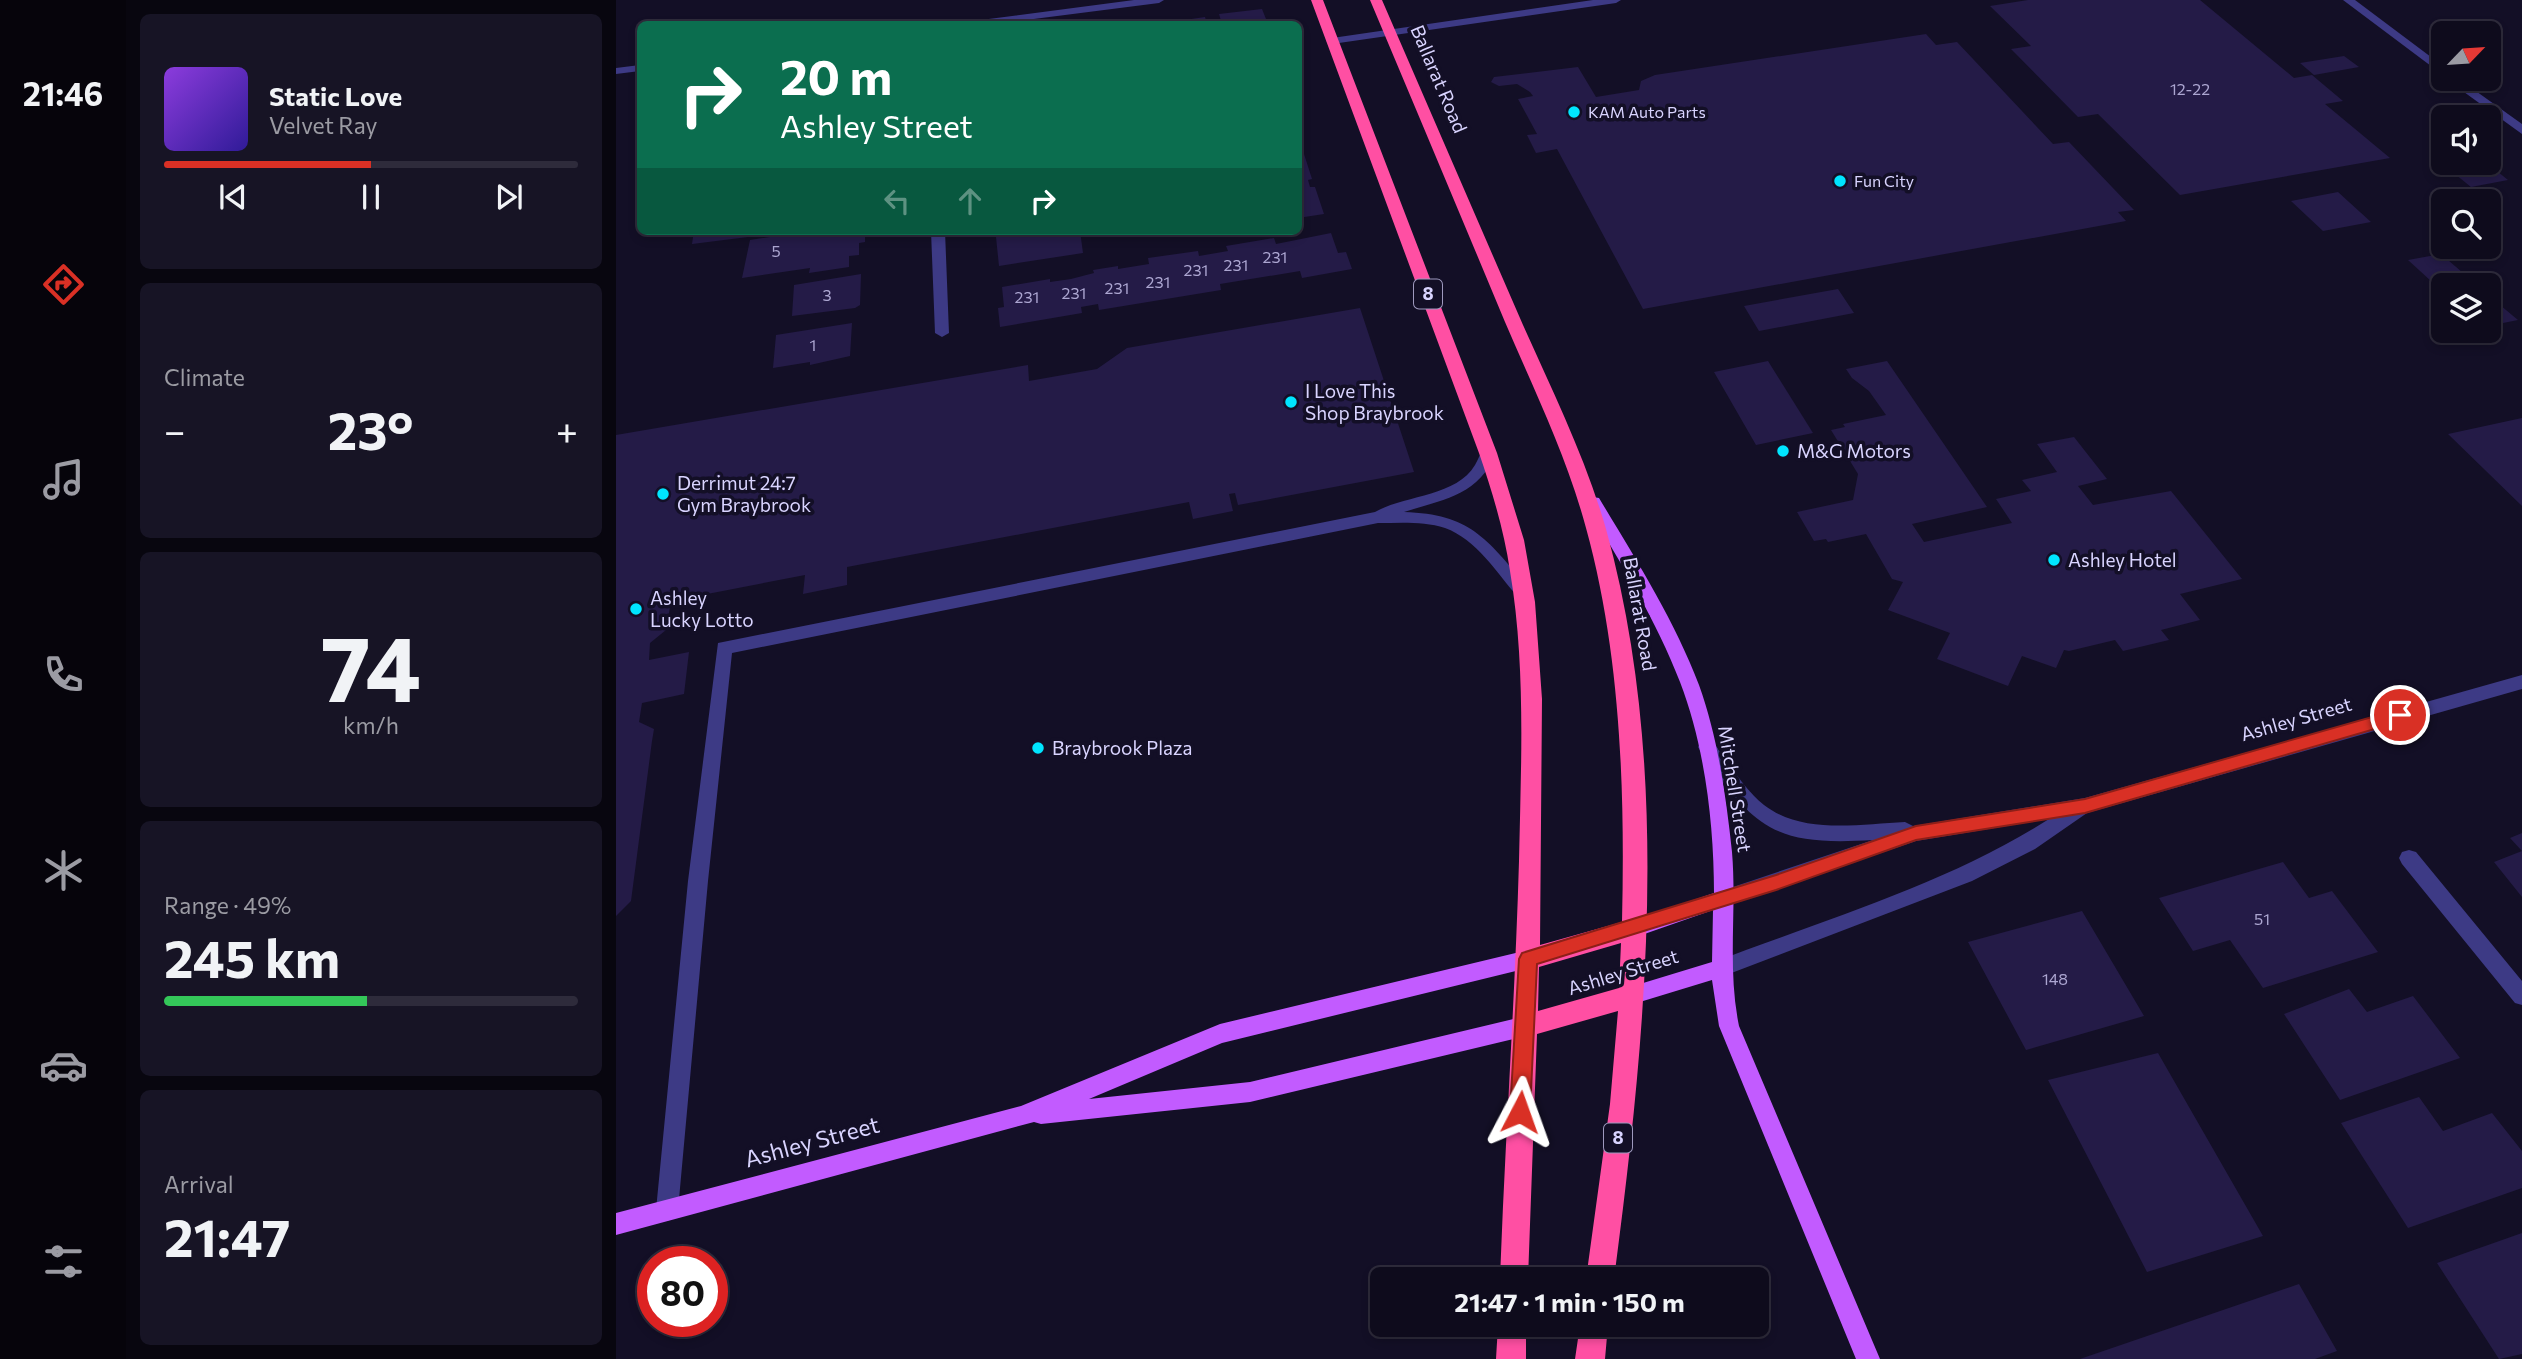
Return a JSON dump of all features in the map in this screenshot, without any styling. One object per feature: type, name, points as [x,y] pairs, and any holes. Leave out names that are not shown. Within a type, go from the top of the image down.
[{"type":"highway","name":"8","points":[[1317,0],[1488,453],[1510,522],[1523,592],[1530,673],[1531,751],[1526,1026],[1518,1127],[1514,1267]]},
{"type":"highway","name":"Ballarat Road","points":[[1376,0],[1581,479],[1601,544],[1629,705],[1633,748],[1633,929],[1625,1082],[1602,1267]]},
{"type":"highway","name":"Ashley Street","points":[[1528,959],[1633,929]]},
{"type":"highway","name":"Ashley Street","points":[[1526,1026],[1630,996]]},
{"type":"highway","points":[[1511,1359],[1512,1337]]},
{"type":"highway","points":[[1590,1359],[1593,1337]]},
{"type":"main road","name":"Mitchell Street","points":[[1581,479],[1683,668],[1705,744],[1721,850],[1725,898],[1720,968],[1726,1014],[1734,1040],[1868,1359]]},
{"type":"main road","name":"Ashley Street","points":[[1633,929],[1725,898]]},
{"type":"main road","name":"Ashley Street","points":[[616,1224],[1022,1116],[1220,1034],[1528,959]]},
{"type":"main road","name":"Ashley Street","points":[[1630,996],[1720,968]]},
{"type":"main road","name":"Ashley Street","points":[[1022,1116],[1250,1093],[1526,1026]]},
{"type":"street","points":[[996,21],[1159,0]]},
{"type":"street","points":[[1332,41],[1616,0]]},
{"type":"street","points":[[2348,0],[2431,63]]},
{"type":"street","points":[[616,71],[637,68]]},
{"type":"street","points":[[2468,91],[2522,130]]},
{"type":"street","points":[[938,235],[942,333]]},
{"type":"street","points":[[1378,517],[1394,508],[1467,483],[1480,472],[1488,453]]},
{"type":"street","points":[[667,1210],[698,881],[724,648],[1378,517],[1426,519],[1452,525],[1477,542],[1523,592]]},
{"type":"street","name":"Ashley Street","points":[[1725,898],[1776,883],[1876,845],[1932,830],[2085,806],[2522,682]]},
{"type":"street","points":[[1705,744],[1747,800],[1781,826],[1826,832],[1932,830]]},
{"type":"street","name":"Ashley Street","points":[[1720,968],[1965,875],[2028,843],[2085,806]]},
{"type":"street","points":[[2409,858],[2522,996]]},
{"type":"building","points":[[2028,0],[2200,0],[2294,78],[2312,75],[2343,101],[2325,104],[2390,158],[2180,195],[2098,114],[2078,117],[2011,49],[2031,46],[1990,6]]},
{"type":"building","points":[[1262,9],[1267,21],[1221,21],[1219,14]]},
{"type":"building","points":[[1205,17],[1206,21],[1178,21]]},
{"type":"building","name":"Fun City","points":[[1926,34],[1936,45],[1957,42],[2053,144],[2069,142],[2134,210],[2118,212],[2126,221],[1643,309],[1557,149],[1536,153],[1527,135],[1537,134],[1518,99],[1533,96],[1517,84],[1499,86],[1491,82],[1494,77],[1578,67],[1596,97],[1639,90],[1641,81],[1655,75]]},
{"type":"building","points":[[2344,56],[2359,67],[2314,75],[2300,63]]},
{"type":"building","points":[[1302,154],[1312,179],[1308,180],[1310,187],[1315,187],[1324,214],[1302,217]]},
{"type":"building","points":[[2501,174],[2508,180],[2471,187],[2456,175]]},
{"type":"building","points":[[2338,192],[2371,222],[2323,231],[2291,201]]},
{"type":"building","points":[[1331,233],[1338,253],[1346,252],[1352,269],[1302,278],[1300,271],[1220,284],[1221,290],[1099,310],[1098,304],[1081,307],[1082,313],[1000,327],[998,308],[1004,307],[1002,287],[1050,279],[1050,282],[1071,279],[1094,273],[1093,270],[1118,266],[1118,269],[1149,264],[1148,258],[1198,251],[1199,256],[1228,251],[1226,246],[1274,238],[1276,244]]},
{"type":"building","points":[[693,235],[764,235],[692,244]]},
{"type":"building","points":[[782,235],[865,235],[865,242],[859,243],[859,255],[849,256],[849,267],[809,273],[810,268],[742,278],[750,240]]},
{"type":"building","points":[[1081,235],[1083,253],[999,266],[996,237]]},
{"type":"building","points":[[2431,256],[2431,259],[2447,259],[2463,273],[2431,273],[2431,281],[2408,260]]},
{"type":"building","points":[[861,274],[860,305],[855,308],[792,316],[794,285]]},
{"type":"building","points":[[1838,289],[1854,313],[1759,331],[1744,306]]},
{"type":"building","points":[[2501,306],[2518,320],[2501,323]]},
{"type":"building","points":[[1360,308],[1414,472],[1238,505],[1235,493],[1229,494],[1233,511],[1193,519],[1189,502],[847,567],[847,585],[803,594],[805,575],[671,601],[666,630],[650,643],[649,660],[689,652],[684,694],[642,703],[639,722],[654,729],[631,901],[616,916],[616,435],[1028,365],[1029,381],[1097,369],[1127,348]]},
{"type":"building","points":[[852,323],[850,356],[810,365],[810,362],[773,368],[776,335]]},
{"type":"building","points":[[1768,361],[1813,433],[1756,445],[1714,372]]},
{"type":"building","name":"Ashley Hotel","points":[[1887,361],[1987,507],[1912,524],[1924,542],[2012,523],[1996,499],[2031,491],[2022,480],[2057,472],[2037,444],[2074,437],[2107,479],[2078,486],[2093,505],[2171,491],[2242,579],[2180,594],[2200,620],[2161,630],[2169,640],[2123,651],[2115,640],[2064,650],[2056,668],[2022,656],[2008,686],[1937,659],[1950,633],[1888,610],[1903,582],[1892,579],[1866,534],[1828,542],[1826,539],[1814,541],[1797,512],[1853,500],[1858,474],[1831,430],[1845,427],[1843,424],[1886,415],[1869,391],[1852,378],[1846,369]]},
{"type":"building","points":[[2522,418],[2522,506],[2448,434]]},
{"type":"building","points":[[2522,833],[2522,851],[2510,838]]},
{"type":"building","points":[[2522,851],[2522,897],[2494,862]]},
{"type":"building","points":[[2283,862],[2309,898],[2332,891],[2378,952],[2263,988],[2230,940],[2193,951],[2159,898]]},
{"type":"building","points":[[2082,911],[2144,1016],[2026,1050],[1968,942]]},
{"type":"building","points":[[2349,989],[2367,1012],[2413,996],[2460,1058],[2340,1100],[2284,1014]]},
{"type":"building","points":[[2158,1053],[2263,1236],[2147,1272],[2048,1080]]},
{"type":"building","points":[[2419,1097],[2443,1131],[2492,1113],[2522,1151],[2522,1188],[2408,1228],[2341,1123]]},
{"type":"building","points":[[2522,1233],[2522,1354],[2499,1359],[2437,1263]]},
{"type":"building","points":[[2299,1284],[2337,1351],[2315,1359],[2080,1359]]},
{"type":"place","name":"KAM Auto Parts","points":[[1574,112]]},
{"type":"place","name":"Fun City","points":[[1840,181]]},
{"type":"place","name":"I Love This Shop Braybrook","points":[[1291,402]]},
{"type":"place","name":"M&G Motors","points":[[1783,451]]},
{"type":"place","name":"Derrimut 24:7 Gym Braybrook","points":[[663,494]]},
{"type":"place","name":"Ashley Hotel","points":[[2054,560]]},
{"type":"place","name":"Ashley Lucky Lotto","points":[[636,609]]},
{"type":"place","name":"Braybrook Plaza","points":[[1038,748]]},
{"type":"route","points":[[1520,1112],[1528,959],[1776,883],[1876,845],[1916,833],[2085,806],[2400,715]]}]
